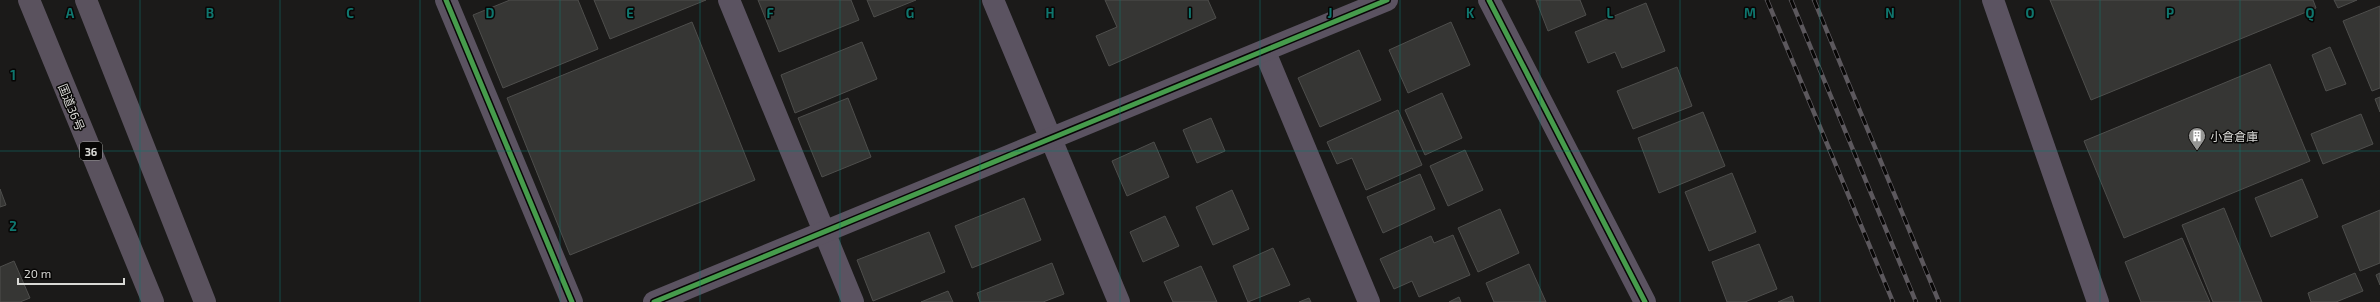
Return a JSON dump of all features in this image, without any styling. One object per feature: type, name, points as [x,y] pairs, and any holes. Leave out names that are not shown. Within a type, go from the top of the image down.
[{"type":"highway","name":"国道36号","points":[[29,0],[153,302]]},
{"type":"highway","points":[[86,0],[205,302]]},
{"type":"street","points":[[446,0],[572,302]]},
{"type":"street","points":[[729,0],[853,302]]},
{"type":"street","points":[[993,0],[1050,140],[1119,302]]},
{"type":"street","points":[[654,302],[823,231],[1265,52],[1387,0]]},
{"type":"street","points":[[1489,0],[1646,302]]},
{"type":"street","points":[[1993,0],[2098,302]]},
{"type":"street","points":[[1265,52],[1369,302]]},
{"type":"building","points":[[510,0],[578,0],[598,49],[503,88],[473,15]]},
{"type":"building","points":[[594,0],[706,0],[610,39]]},
{"type":"building","points":[[758,0],[851,0],[859,20],[779,52]]},
{"type":"building","points":[[867,0],[916,0],[874,17]]},
{"type":"building","points":[[1105,0],[1208,0],[1216,18],[1109,66],[1096,36],[1117,27]]},
{"type":"building","points":[[1536,0],[1580,0],[1586,15],[1548,31]]},
{"type":"building","points":[[2050,0],[2313,0],[2316,8],[2091,100]]},
{"type":"building","points":[[2334,0],[2357,0],[2338,8]]},
{"type":"building","points":[[1646,3],[1665,51],[1622,68],[1615,52],[1588,63],[1575,32]]},
{"type":"building","points":[[2380,6],[2380,88],[2372,91],[2343,21]]},
{"type":"building","points":[[692,22],[755,180],[570,255],[507,98]]},
{"type":"building","points":[[1451,22],[1470,65],[1408,93],[1389,50]]},
{"type":"building","points":[[862,42],[877,79],[795,113],[781,75]]},
{"type":"building","points":[[2330,47],[2346,84],[2326,91],[2312,55]]},
{"type":"building","points":[[1359,50],[1381,100],[1320,127],[1298,78]]},
{"type":"building","name":"小倉倉庫","points":[[2270,64],[2310,161],[2124,238],[2084,141]]},
{"type":"building","points":[[1677,67],[1692,106],[1633,129],[1617,91]]},
{"type":"building","points":[[1442,93],[1462,138],[1425,155],[1405,110]]},
{"type":"building","points":[[2380,97],[2380,112],[2375,99]]},
{"type":"building","points":[[848,98],[871,157],[822,177],[798,118]]},
{"type":"building","points":[[1398,110],[1422,165],[1366,190],[1352,158],[1337,164],[1327,142]]},
{"type":"building","points":[[1703,112],[1725,166],[1659,193],[1638,138]]},
{"type":"building","points":[[2361,114],[2373,144],[2323,164],[2311,134]]},
{"type":"building","points":[[1211,118],[1225,151],[1197,163],[1183,130]]},
{"type":"building","points":[[1154,142],[1169,177],[1127,196],[1112,161]]},
{"type":"building","points":[[1465,150],[1483,190],[1448,206],[1430,166]]},
{"type":"building","points":[[1732,173],[1756,232],[1709,251],[1685,192]]},
{"type":"building","points":[[1420,174],[1435,209],[1383,233],[1367,197]]},
{"type":"building","points":[[2302,179],[2318,217],[2271,237],[2255,198]]},
{"type":"building","points":[[0,189],[6,205],[0,207]]},
{"type":"building","points":[[1232,190],[1249,229],[1213,245],[1196,207]]},
{"type":"building","points":[[1024,198],[1041,240],[972,268],[955,226]]},
{"type":"building","points":[[2224,208],[2262,302],[2213,302],[2182,225]]},
{"type":"building","points":[[1500,209],[1519,253],[1478,272],[1458,228]]},
{"type":"building","points":[[2380,210],[2380,263],[2360,271],[2342,226]]},
{"type":"building","points":[[1165,216],[1179,246],[1143,262],[1130,232]]},
{"type":"building","points":[[929,232],[945,272],[873,301],[857,260]]},
{"type":"building","points":[[1453,235],[1470,275],[1419,297],[1412,281],[1394,289],[1380,259],[1431,236],[1434,243]]},
{"type":"building","points":[[2182,238],[2210,302],[2141,302],[2125,262]]},
{"type":"building","points":[[1759,244],[1777,289],[1745,302],[1727,302],[1712,262]]},
{"type":"building","points":[[1273,248],[1290,285],[1248,302],[1233,266]]},
{"type":"building","points":[[14,261],[30,298],[20,302],[0,302],[0,267]]},
{"type":"building","points":[[1052,263],[1064,294],[1043,302],[980,302],[977,293]]},
{"type":"building","points":[[1529,264],[1546,302],[1494,302],[1486,283]]},
{"type":"building","points":[[1201,266],[1217,302],[1173,302],[1164,282]]},
{"type":"building","points":[[2355,273],[2363,291],[2336,302],[2311,302],[2308,293]]},
{"type":"building","points":[[2380,273],[2380,285],[2376,275]]},
{"type":"building","points":[[948,291],[953,302],[921,302]]},
{"type":"building","points":[[1792,296],[1794,302],[1778,302]]},
{"type":"building","points":[[1459,297],[1461,302],[1449,302]]},
{"type":"building","points":[[1309,298],[1311,302],[1299,302]]},
{"type":"railway","points":[[1767,0],[1893,302]]},
{"type":"railway","points":[[1791,0],[1916,302]]},
{"type":"railway","points":[[1814,0],[1939,302]]},
{"type":"cycle path","points":[[446,0],[572,302]]},
{"type":"cycle path","points":[[654,302],[1387,0]]},
{"type":"cycle path","points":[[1489,0],[1645,302]]},
{"type":"place","name":"小倉倉庫","points":[[2197,151]]}]
